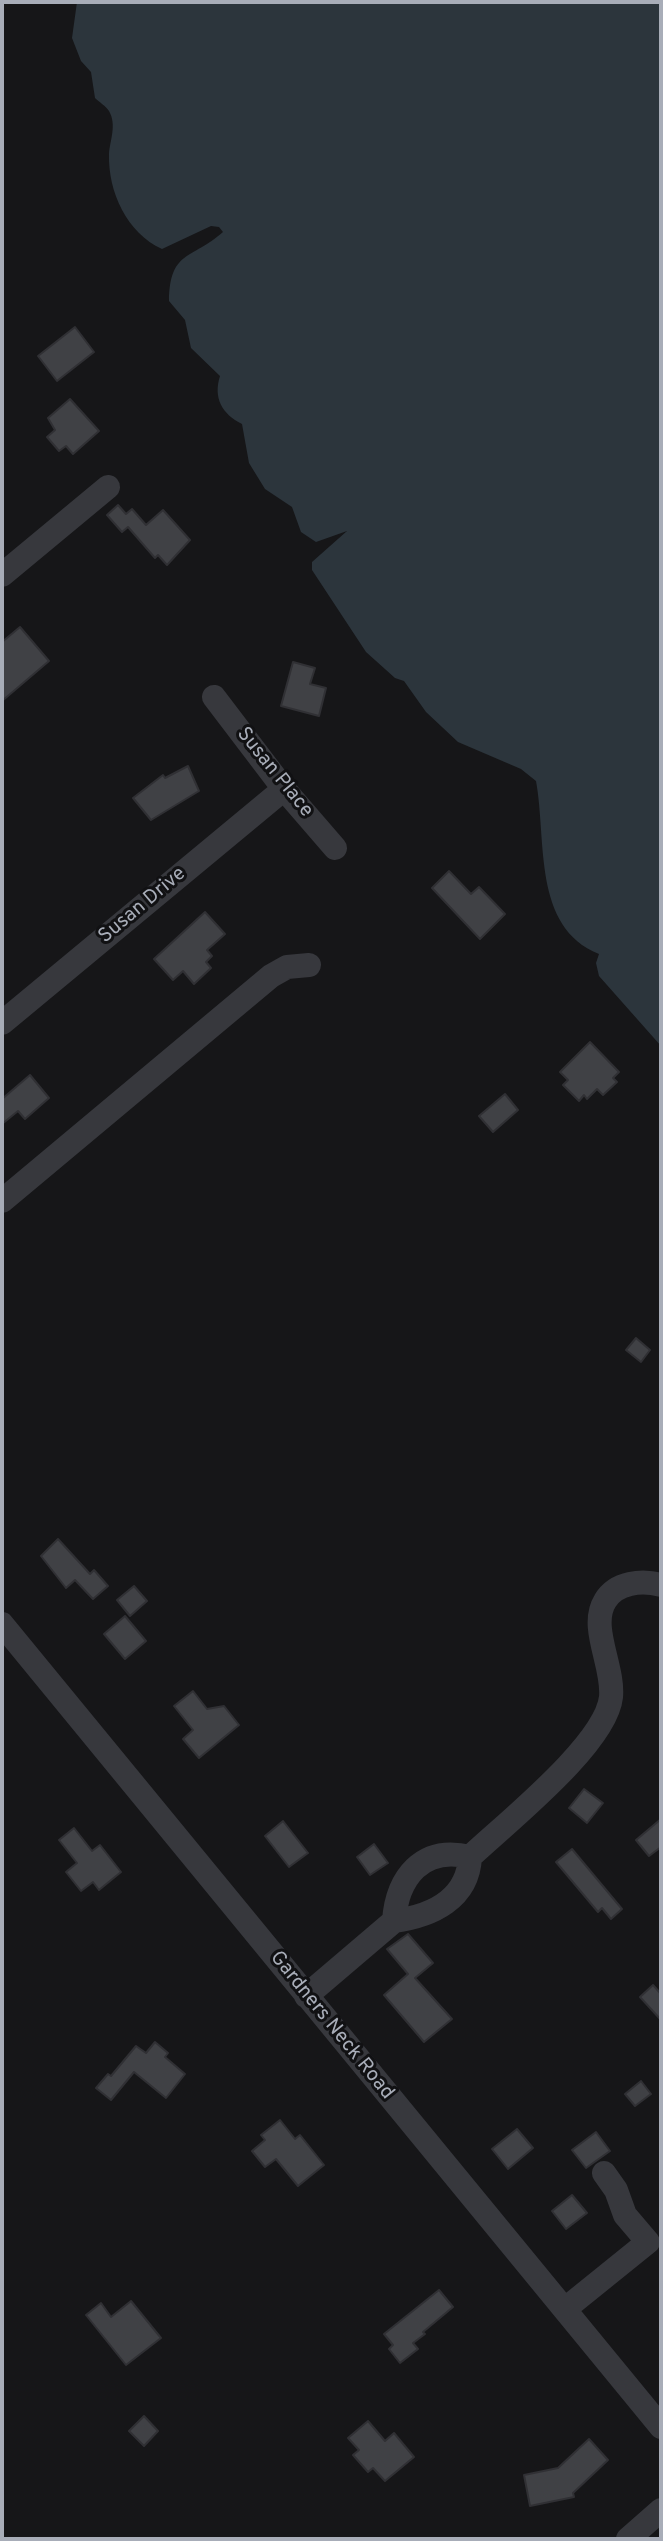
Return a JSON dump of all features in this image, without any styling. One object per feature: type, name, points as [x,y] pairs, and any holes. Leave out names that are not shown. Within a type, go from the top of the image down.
[{"type":"street","points":[[2,575],[108,487]]},
{"type":"street","name":"Susan Place","points":[[214,697],[284,789],[335,848]]},
{"type":"street","name":"Susan Drive","points":[[2,1023],[284,789]]},
{"type":"street","points":[[2,1201],[271,976],[287,967],[309,965]]},
{"type":"street","points":[[306,1996],[394,1921],[423,1917],[440,1909],[467,1876],[470,1857],[586,1746],[600,1727],[611,1697],[611,1668],[601,1639],[603,1603],[610,1594],[634,1583],[661,1585]]},
{"type":"street","name":"Gardners Neck Road","points":[[2,1624],[661,2427]]},
{"type":"street","points":[[394,1921],[396,1897],[406,1878],[419,1864],[443,1855],[470,1857]]},
{"type":"street","points":[[565,2309],[648,2242],[625,2215],[616,2190],[604,2173]]},
{"type":"street","points":[[628,2539],[661,2510]]},
{"type":"shaded area","points":[[77,2],[661,2],[661,1046],[599,976],[596,963],[599,954],[578,941],[562,924],[546,880],[536,781],[521,769],[458,742],[426,712],[404,681],[395,678],[366,652],[312,570],[312,562],[347,531],[316,542],[301,532],[292,507],[265,489],[249,463],[242,424],[224,410],[219,398],[220,376],[191,348],[185,320],[169,301],[170,285],[178,264],[223,232],[219,227],[211,226],[162,249],[139,233],[122,210],[110,168],[111,116],[108,109],[95,98],[91,72],[81,61],[72,38]]},
{"type":"building","points":[[75,327],[94,352],[57,381],[38,356]]},
{"type":"building","points":[[70,399],[99,431],[73,454],[66,446],[59,451],[47,437],[55,430],[48,418]]},
{"type":"building","points":[[118,505],[126,514],[132,509],[146,525],[163,510],[190,540],[167,565],[158,555],[155,558],[128,527],[122,532],[107,515]]},
{"type":"building","points":[[20,627],[49,661],[2,701],[2,642]]},
{"type":"building","points":[[293,662],[315,668],[310,684],[326,688],[319,716],[281,706]]},
{"type":"building","points":[[188,766],[199,791],[151,820],[133,798],[163,775],[165,778]]},
{"type":"building","points":[[449,871],[471,894],[479,887],[505,914],[480,939],[432,888]]},
{"type":"building","points":[[205,912],[225,934],[207,950],[212,956],[206,962],[211,968],[194,984],[183,971],[173,980],[154,959]]},
{"type":"building","points":[[590,1042],[619,1072],[613,1078],[617,1082],[603,1095],[597,1089],[587,1099],[584,1095],[579,1101],[563,1085],[568,1080],[560,1072]]},
{"type":"building","points":[[30,1075],[49,1098],[25,1119],[18,1111],[2,1124],[2,1099]]},
{"type":"building","points":[[505,1094],[518,1110],[493,1132],[479,1116]]},
{"type":"building","points":[[636,1338],[650,1350],[641,1362],[626,1350]]},
{"type":"building","points":[[58,1539],[90,1574],[94,1570],[108,1586],[93,1599],[75,1580],[66,1588],[41,1556]]},
{"type":"building","points":[[134,1586],[147,1601],[130,1616],[117,1600]]},
{"type":"building","points":[[125,1616],[146,1641],[125,1659],[104,1634]]},
{"type":"building","points":[[193,1691],[207,1709],[224,1706],[239,1725],[199,1758],[183,1739],[193,1730],[174,1706]]},
{"type":"building","points":[[584,1789],[603,1803],[587,1823],[569,1808]]},
{"type":"building","points":[[661,1819],[661,1847],[649,1856],[636,1840]]},
{"type":"building","points":[[283,1821],[308,1853],[289,1867],[265,1836]]},
{"type":"building","points":[[74,1828],[92,1851],[100,1845],[121,1872],[99,1890],[93,1882],[81,1891],[66,1872],[77,1863],[59,1840]]},
{"type":"building","points":[[374,1844],[388,1863],[370,1875],[357,1857]]},
{"type":"building","points":[[572,1849],[622,1909],[611,1919],[602,1908],[598,1912],[556,1862]]},
{"type":"building","points":[[408,1934],[433,1963],[415,1978],[452,2019],[424,2042],[384,1995],[408,1974],[387,1949]]},
{"type":"building","points":[[653,1985],[661,1994],[661,2020],[640,1997]]},
{"type":"building","points":[[155,2042],[168,2053],[165,2057],[185,2074],[166,2098],[134,2072],[111,2100],[96,2088],[108,2074],[111,2076],[136,2046],[146,2053]]},
{"type":"building","points":[[641,2081],[651,2094],[635,2106],[625,2094]]},
{"type":"building","points":[[280,2120],[295,2139],[300,2135],[324,2165],[298,2186],[276,2159],[265,2167],[252,2151],[265,2140],[261,2135]]},
{"type":"building","points":[[517,2129],[533,2148],[508,2169],[492,2149]]},
{"type":"building","points":[[596,2132],[610,2151],[586,2168],[572,2150]]},
{"type":"building","points":[[572,2195],[587,2213],[566,2229],[552,2211]]},
{"type":"building","points":[[439,2290],[453,2307],[423,2332],[425,2334],[413,2343],[418,2349],[400,2363],[389,2349],[393,2345],[384,2334]]},
{"type":"building","points":[[131,2301],[161,2338],[126,2365],[86,2315],[101,2303],[111,2317]]},
{"type":"building","points":[[144,2416],[158,2431],[144,2446],[129,2431]]},
{"type":"building","points":[[368,2421],[385,2441],[394,2433],[414,2457],[385,2481],[373,2468],[368,2472],[353,2455],[359,2450],[348,2438]]},
{"type":"building","points":[[589,2439],[608,2460],[573,2493],[574,2497],[530,2506],[524,2475],[558,2468]]}]
